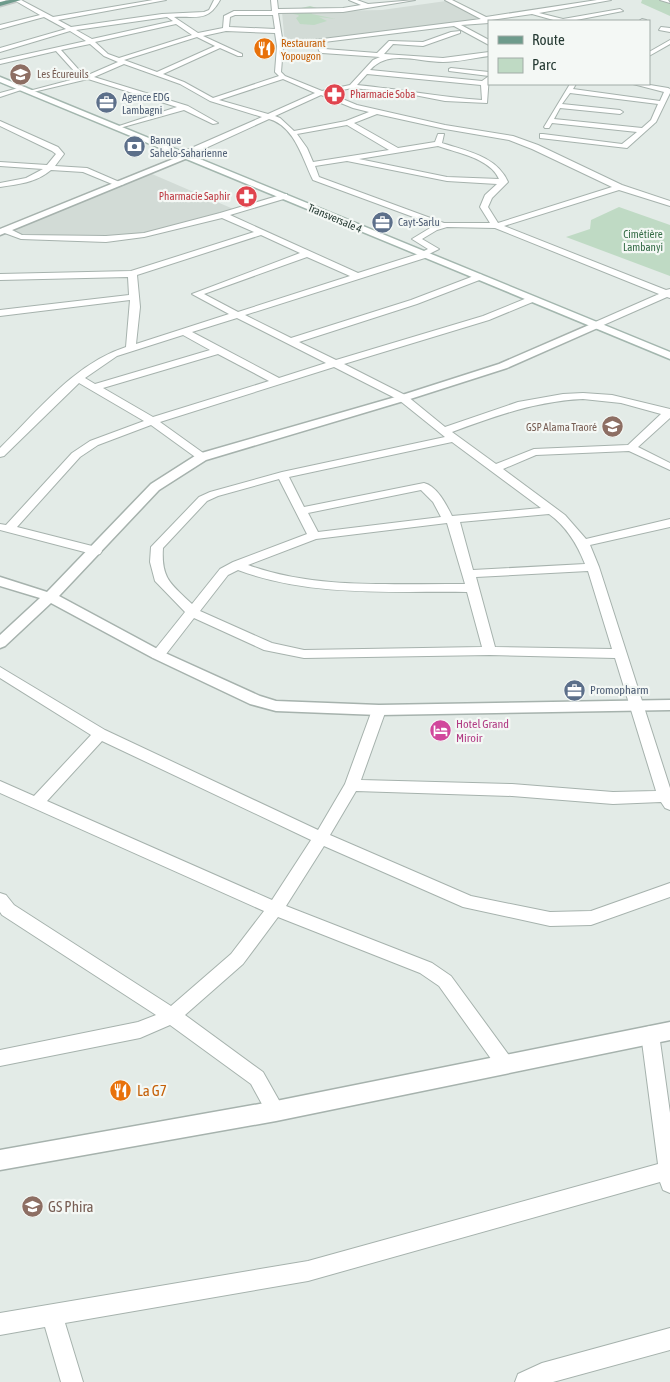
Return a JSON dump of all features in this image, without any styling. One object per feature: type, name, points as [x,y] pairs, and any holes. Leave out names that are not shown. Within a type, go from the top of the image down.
[{"type":"main road","points":[[1,1],[17,0]]},
{"type":"street","points":[[17,0],[72,28],[106,55],[182,83],[212,100],[278,119],[303,148],[316,178],[442,226]]},
{"type":"street","points":[[0,26],[49,17],[161,5],[209,13],[217,0]]},
{"type":"street","points":[[274,0],[280,46],[278,72],[283,77],[355,107],[445,127],[510,138],[535,147],[619,187],[670,204]]},
{"type":"street","points":[[352,0],[367,6]]},
{"type":"street","points":[[226,29],[227,16],[234,13],[343,10],[412,0]]},
{"type":"street","points":[[449,0],[488,20]]},
{"type":"street","points":[[280,46],[456,25],[608,0]]},
{"type":"street","points":[[161,5],[177,22],[197,35],[240,55]]},
{"type":"street","points":[[0,50],[72,28],[161,5]]},
{"type":"street","points":[[568,20],[620,11]]},
{"type":"street","points":[[531,12],[559,20]]},
{"type":"street","points":[[2,60],[177,22]]},
{"type":"street","points":[[456,25],[488,42]]},
{"type":"street","points":[[0,95],[88,76],[120,61],[197,35],[226,29],[279,31]]},
{"type":"street","points":[[661,29],[670,30]]},
{"type":"street","points":[[380,54],[390,42],[423,44],[435,41],[448,34],[466,31]]},
{"type":"street","points":[[321,41],[322,51],[443,60],[488,54]]},
{"type":"street","points":[[650,54],[670,42]]},
{"type":"street","points":[[156,74],[219,46]]},
{"type":"street","points":[[57,49],[77,71],[186,108],[214,123]]},
{"type":"street","points":[[650,49],[666,53]]},
{"type":"street","points":[[352,86],[375,61],[394,55]]},
{"type":"street","points":[[443,60],[451,70],[488,74]]},
{"type":"street","points":[[443,79],[451,70]]},
{"type":"street","points":[[3,231],[185,156],[320,93],[352,86],[404,91],[445,100],[485,102],[487,81],[366,72]]},
{"type":"street","points":[[203,102],[283,77]]},
{"type":"street","name":"Transversale 4","points":[[0,79],[670,356]]},
{"type":"street","points":[[535,147],[544,136],[558,106],[573,85]]},
{"type":"street","points":[[544,136],[624,146],[654,121],[669,91],[641,85]]},
{"type":"street","points":[[569,92],[663,103]]},
{"type":"street","points":[[118,128],[194,105]]},
{"type":"street","points":[[558,106],[620,112]]},
{"type":"street","points":[[292,133],[348,123],[376,112]]},
{"type":"street","points":[[550,121],[643,130]]},
{"type":"street","points":[[0,123],[55,149],[60,154],[50,168],[33,180],[0,184]]},
{"type":"street","points":[[348,123],[397,151]]},
{"type":"street","points":[[438,144],[445,127]]},
{"type":"street","points":[[309,165],[438,144],[490,164],[499,170],[504,182]]},
{"type":"street","points":[[347,159],[447,180],[504,182]]},
{"type":"street","points":[[0,164],[84,170],[120,184]]},
{"type":"street","points":[[496,226],[484,208],[488,197],[504,182]]},
{"type":"street","points":[[496,226],[619,187]]},
{"type":"street","points":[[3,231],[21,237],[106,239],[144,235],[223,215],[284,196]]},
{"type":"street","points":[[223,215],[359,277]]},
{"type":"street","points":[[0,454],[78,378],[114,354],[423,255],[435,249],[416,238],[442,226],[468,224],[496,226],[669,294]]},
{"type":"street","points":[[0,278],[132,274],[260,233]]},
{"type":"street","points":[[306,254],[196,294],[403,398],[561,517],[582,542],[593,567],[667,800],[512,790],[352,785]]},
{"type":"street","points":[[131,349],[135,307],[132,274]]},
{"type":"street","points":[[292,341],[414,302],[479,277]]},
{"type":"street","points":[[0,643],[96,551],[156,487],[202,457],[403,398],[503,366],[669,294]]},
{"type":"street","points":[[0,313],[134,297]]},
{"type":"street","points":[[4,528],[76,455],[94,443],[152,421],[486,318],[532,299]]},
{"type":"street","points":[[184,332],[279,382]]},
{"type":"street","points":[[96,387],[219,350]]},
{"type":"street","points":[[78,378],[152,421],[202,457]]},
{"type":"street","points":[[620,654],[490,651],[304,654],[269,648],[193,613],[161,580],[156,562],[157,547],[203,499],[214,494],[282,475],[449,434],[504,410],[548,398],[603,397],[635,403],[669,413]]},
{"type":"street","points":[[631,448],[669,413]]},
{"type":"street","points":[[495,468],[534,452],[631,448],[670,467]]},
{"type":"street","points":[[282,475],[314,536]]},
{"type":"street","points":[[301,511],[424,486],[438,501],[450,520],[473,588],[490,651]]},
{"type":"street","points":[[158,655],[224,572],[237,564],[314,536],[552,510]]},
{"type":"street","points":[[582,542],[670,523]]},
{"type":"street","points":[[4,528],[96,551]]},
{"type":"street","points":[[237,564],[269,576],[326,586],[473,588]]},
{"type":"street","points":[[468,574],[593,567]]},
{"type":"street","points":[[0,581],[50,597],[158,655],[255,700],[276,706],[379,710],[670,705]]},
{"type":"street","points":[[0,672],[100,734],[321,838],[469,902],[550,919],[592,918],[670,890]]},
{"type":"street","points":[[0,1058],[140,1030],[172,1016],[237,959],[275,909],[321,838],[352,785],[379,710]]},
{"type":"street","points":[[34,804],[100,734]]},
{"type":"street","points":[[1,789],[275,909],[426,968],[445,981],[505,1064]]},
{"type":"street","points":[[3,910],[172,1016],[257,1078],[276,1110]]},
{"type":"street","points":[[0,1160],[276,1110],[670,1031]]},
{"type":"street","points":[[0,1324],[308,1271],[669,1174],[650,1034]]},
{"type":"street","points":[[52,1314],[72,1382]]},
{"type":"street","points":[[526,1382],[542,1374],[670,1339]]},
{"type":"shaded area","points":[[446,1],[482,19],[285,45],[282,12],[382,10]]},
{"type":"shaded area","points":[[145,171],[238,211],[143,235],[101,238],[26,236],[3,229]]},
{"type":"green space","points":[[642,0],[670,0],[670,16],[641,3]]},
{"type":"green space","points":[[310,6],[317,8],[310,10],[312,14],[336,19],[319,17],[327,21],[314,25],[300,24],[296,18],[298,15],[284,12]]},
{"type":"green space","name":"Cimétière Lambanyi","points":[[619,207],[670,225],[670,276],[566,237],[590,229],[591,220]]},
{"type":"place","name":"Restaurant Yopougon","points":[[265,49]]},
{"type":"place","name":"Les Écureuils","points":[[21,74]]},
{"type":"place","name":"Pharmacie Soba","points":[[334,94]]},
{"type":"place","name":"Agence EDG Lambagni","points":[[106,103]]},
{"type":"place","name":"Banque Sahelo-Saharienne","points":[[134,146]]},
{"type":"place","name":"Pharmacie Saphir","points":[[246,196]]},
{"type":"place","name":"Cayt-Sarlu","points":[[382,222]]},
{"type":"place","name":"GSP Alama Traoré","points":[[613,427]]},
{"type":"place","name":"Promopharm","points":[[574,690]]},
{"type":"place","name":"Hotel Grand Miroir","points":[[440,731]]},
{"type":"place","name":"La G7","points":[[121,1091]]},
{"type":"place","name":"GS Phira","points":[[32,1207]]}]
